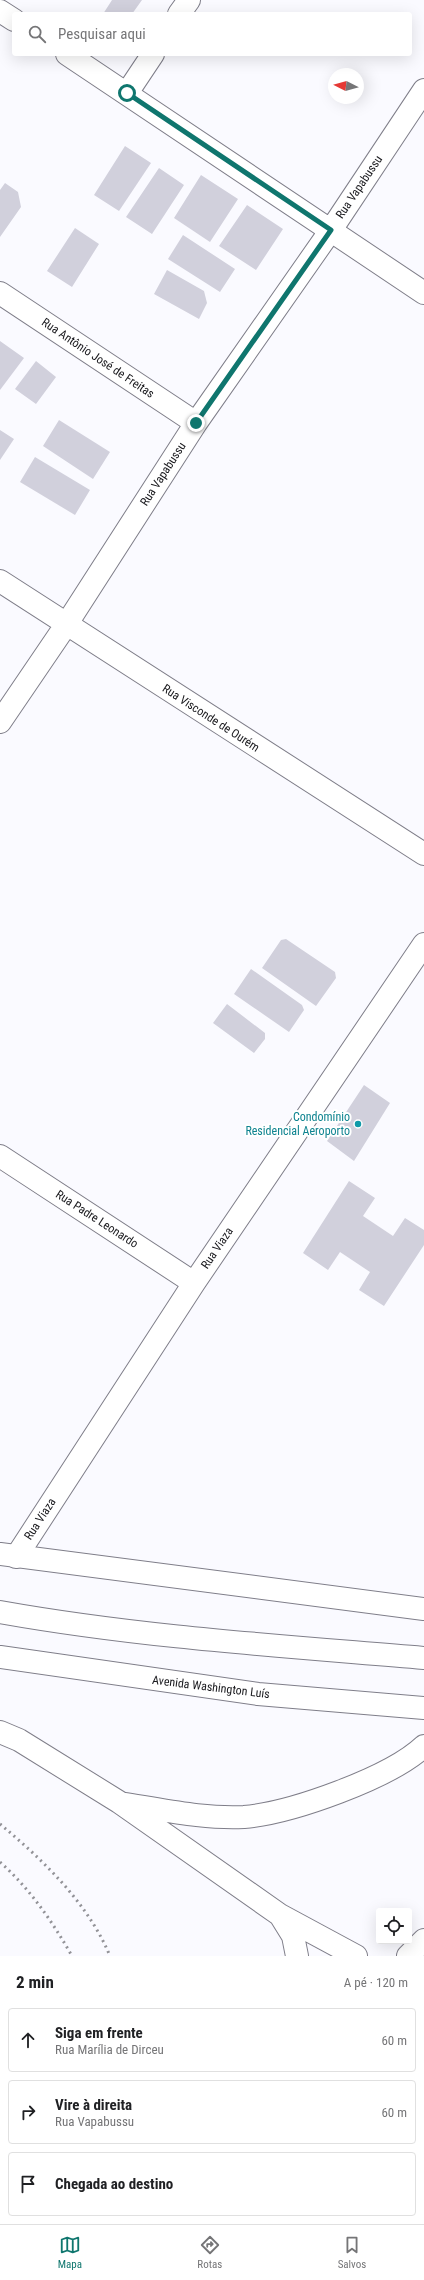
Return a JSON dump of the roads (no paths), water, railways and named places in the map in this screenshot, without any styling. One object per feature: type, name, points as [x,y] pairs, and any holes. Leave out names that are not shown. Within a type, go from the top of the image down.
[{"type":"main road","points":[[180,12],[188,0]]},
{"type":"main road","points":[[0,11],[12,19]]},
{"type":"main road","points":[[70,56],[424,293]]},
{"type":"main road","points":[[127,93],[152,56]]},
{"type":"main road","name":"Rua Vapabussu","points":[[0,722],[66,625],[196,423],[331,230],[424,90]]},
{"type":"main road","name":"Rua Antônio José de Freitas","points":[[0,293],[196,423]]},
{"type":"main road","name":"Rua Visconde de Ourém","points":[[0,581],[66,625],[424,854]]},
{"type":"main road","name":"Rua Viaza","points":[[8,1556],[424,944]]},
{"type":"main road","name":"Rua Padre Leonardo","points":[[0,1156],[194,1283]]},
{"type":"main road","points":[[8,1556],[424,1609]]},
{"type":"main road","points":[[0,1612],[84,1625],[261,1644],[424,1658]]},
{"type":"main road","name":"Avenida Washington Luís","points":[[0,1658],[258,1694],[424,1708]]},
{"type":"main road","points":[[0,1732],[19,1740],[119,1802],[280,1915],[356,1956]]},
{"type":"main road","points":[[119,1802],[194,1816],[244,1816],[288,1808],[364,1783],[416,1754],[424,1746]]},
{"type":"main road","points":[[280,1915],[293,1936],[297,1956]]},
{"type":"main road","points":[[408,1956],[424,1940]]},
{"type":"railway","points":[[0,1824],[32,1852],[77,1900],[90,1918],[110,1956]]},
{"type":"railway","points":[[0,1862],[31,1894],[57,1930],[72,1956]]},
{"type":"place","name":"Condomínio Residencial Aeroporto","points":[[358,1124]]}]
